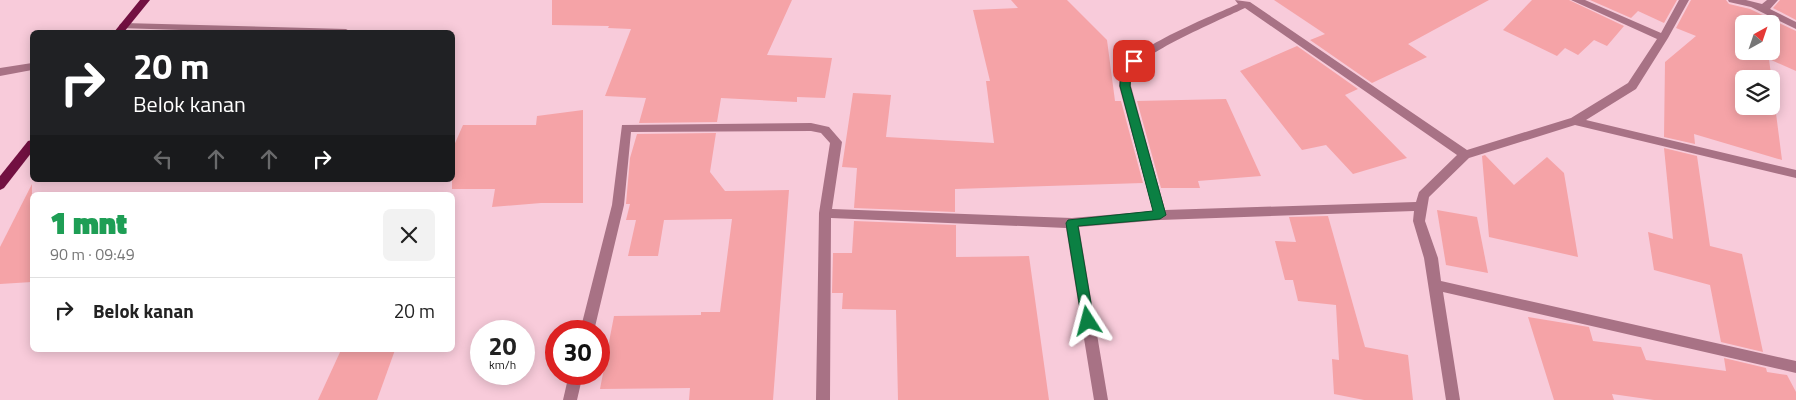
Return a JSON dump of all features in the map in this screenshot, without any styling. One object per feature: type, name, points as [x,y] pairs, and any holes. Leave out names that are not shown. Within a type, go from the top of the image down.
[{"type":"main road","points":[[122,29],[145,0]]},
{"type":"main road","points":[[0,185],[30,147]]},
{"type":"street","points":[[1576,0],[1663,38]]},
{"type":"street","points":[[1453,400],[1430,258],[1419,220],[1423,195],[1465,155],[1575,121],[1632,86],[1663,38],[1684,0]]},
{"type":"street","points":[[1733,0],[1755,6],[1796,26]]},
{"type":"street","points":[[1755,6],[1766,6],[1773,0]]},
{"type":"street","points":[[1160,215],[1125,86],[1126,71],[1134,61],[1152,50],[1243,2],[1465,155]]},
{"type":"street","points":[[122,29],[197,30]]},
{"type":"street","points":[[0,72],[30,68]]},
{"type":"street","points":[[1575,121],[1796,174]]},
{"type":"street","points":[[590,320],[618,205],[626,128],[811,127],[825,130],[836,142],[825,213],[823,400]]},
{"type":"street","points":[[825,213],[1072,223],[1160,215],[1422,206]]},
{"type":"street","points":[[1072,223],[1101,400]]},
{"type":"street","points":[[1434,285],[1796,367]]},
{"type":"street","points":[[570,400],[573,385]]},
{"type":"building","points":[[552,0],[792,0],[767,55],[832,58],[825,98],[797,97],[797,102],[721,98],[717,122],[639,123],[646,98],[605,96],[631,29],[608,28],[609,26],[552,25]]},
{"type":"building","points":[[1011,0],[1067,0],[1107,40],[1115,101],[1121,101],[1143,183],[955,189],[955,212],[854,208],[857,168],[842,167],[853,93],[891,95],[886,137],[994,143],[986,81],[990,81],[973,10],[1018,8]]},
{"type":"building","points":[[1274,0],[1489,0],[1408,44],[1427,57],[1372,83],[1310,40],[1325,34]]},
{"type":"building","points":[[1532,0],[1569,0],[1624,26],[1607,46],[1594,40],[1578,55],[1565,48],[1557,56],[1503,30]]},
{"type":"building","points":[[1590,0],[1677,0],[1664,23],[1638,11],[1631,18]]},
{"type":"building","points":[[1691,0],[1726,0],[1729,4],[1750,9],[1763,15],[1735,15],[1735,60],[1769,60],[1770,70],[1735,70],[1735,115],[1776,115],[1782,160],[1694,134],[1695,144],[1664,137],[1665,62],[1696,36],[1676,28]]},
{"type":"building","points":[[1780,0],[1796,0],[1796,20],[1773,8]]},
{"type":"building","points":[[1780,23],[1796,31],[1796,71],[1771,60],[1780,60]]},
{"type":"building","points":[[1297,46],[1358,89],[1345,95],[1407,158],[1353,174],[1326,145],[1302,150],[1240,71]]},
{"type":"building","points":[[1226,99],[1261,176],[1198,181],[1200,188],[1161,188],[1137,101]]},
{"type":"building","points":[[583,110],[583,203],[541,203],[492,207],[495,189],[452,189],[452,182],[455,182],[455,143],[463,125],[536,125],[537,116]]},
{"type":"building","points":[[716,133],[710,172],[725,191],[789,190],[773,400],[689,400],[690,388],[600,389],[601,385],[610,385],[610,337],[614,316],[701,315],[701,312],[720,312],[732,219],[664,220],[658,256],[628,256],[636,220],[626,220],[630,204],[626,204],[630,158],[637,134]]},
{"type":"building","points":[[1664,148],[1697,156],[1710,246],[1742,254],[1763,352],[1721,342],[1710,285],[1654,270],[1648,232],[1673,239]]},
{"type":"building","points":[[1485,155],[1514,185],[1547,157],[1564,173],[1578,257],[1489,237],[1482,156]]},
{"type":"building","points":[[32,184],[32,192],[30,192],[30,282],[0,284],[0,247]]},
{"type":"building","points":[[1437,210],[1477,217],[1488,273],[1446,265]]},
{"type":"building","points":[[1328,216],[1365,347],[1408,355],[1413,400],[1364,400],[1334,394],[1332,359],[1339,360],[1336,305],[1298,301],[1293,280],[1285,280],[1275,241],[1296,242],[1289,217]]},
{"type":"building","points":[[854,221],[956,225],[956,257],[1029,256],[1049,400],[898,400],[896,310],[842,309],[843,293],[832,293],[833,253],[852,253]]},
{"type":"building","points":[[1528,317],[1589,327],[1593,341],[1641,347],[1646,360],[1726,371],[1724,358],[1766,368],[1767,372],[1787,375],[1796,392],[1796,400],[1654,400],[1612,394],[1614,400],[1554,400]]},
{"type":"building","points":[[340,352],[394,352],[377,400],[318,400]]},
{"type":"route","points":[[1088,321],[1072,223],[1160,215],[1125,86],[1126,71],[1134,61]]}]
